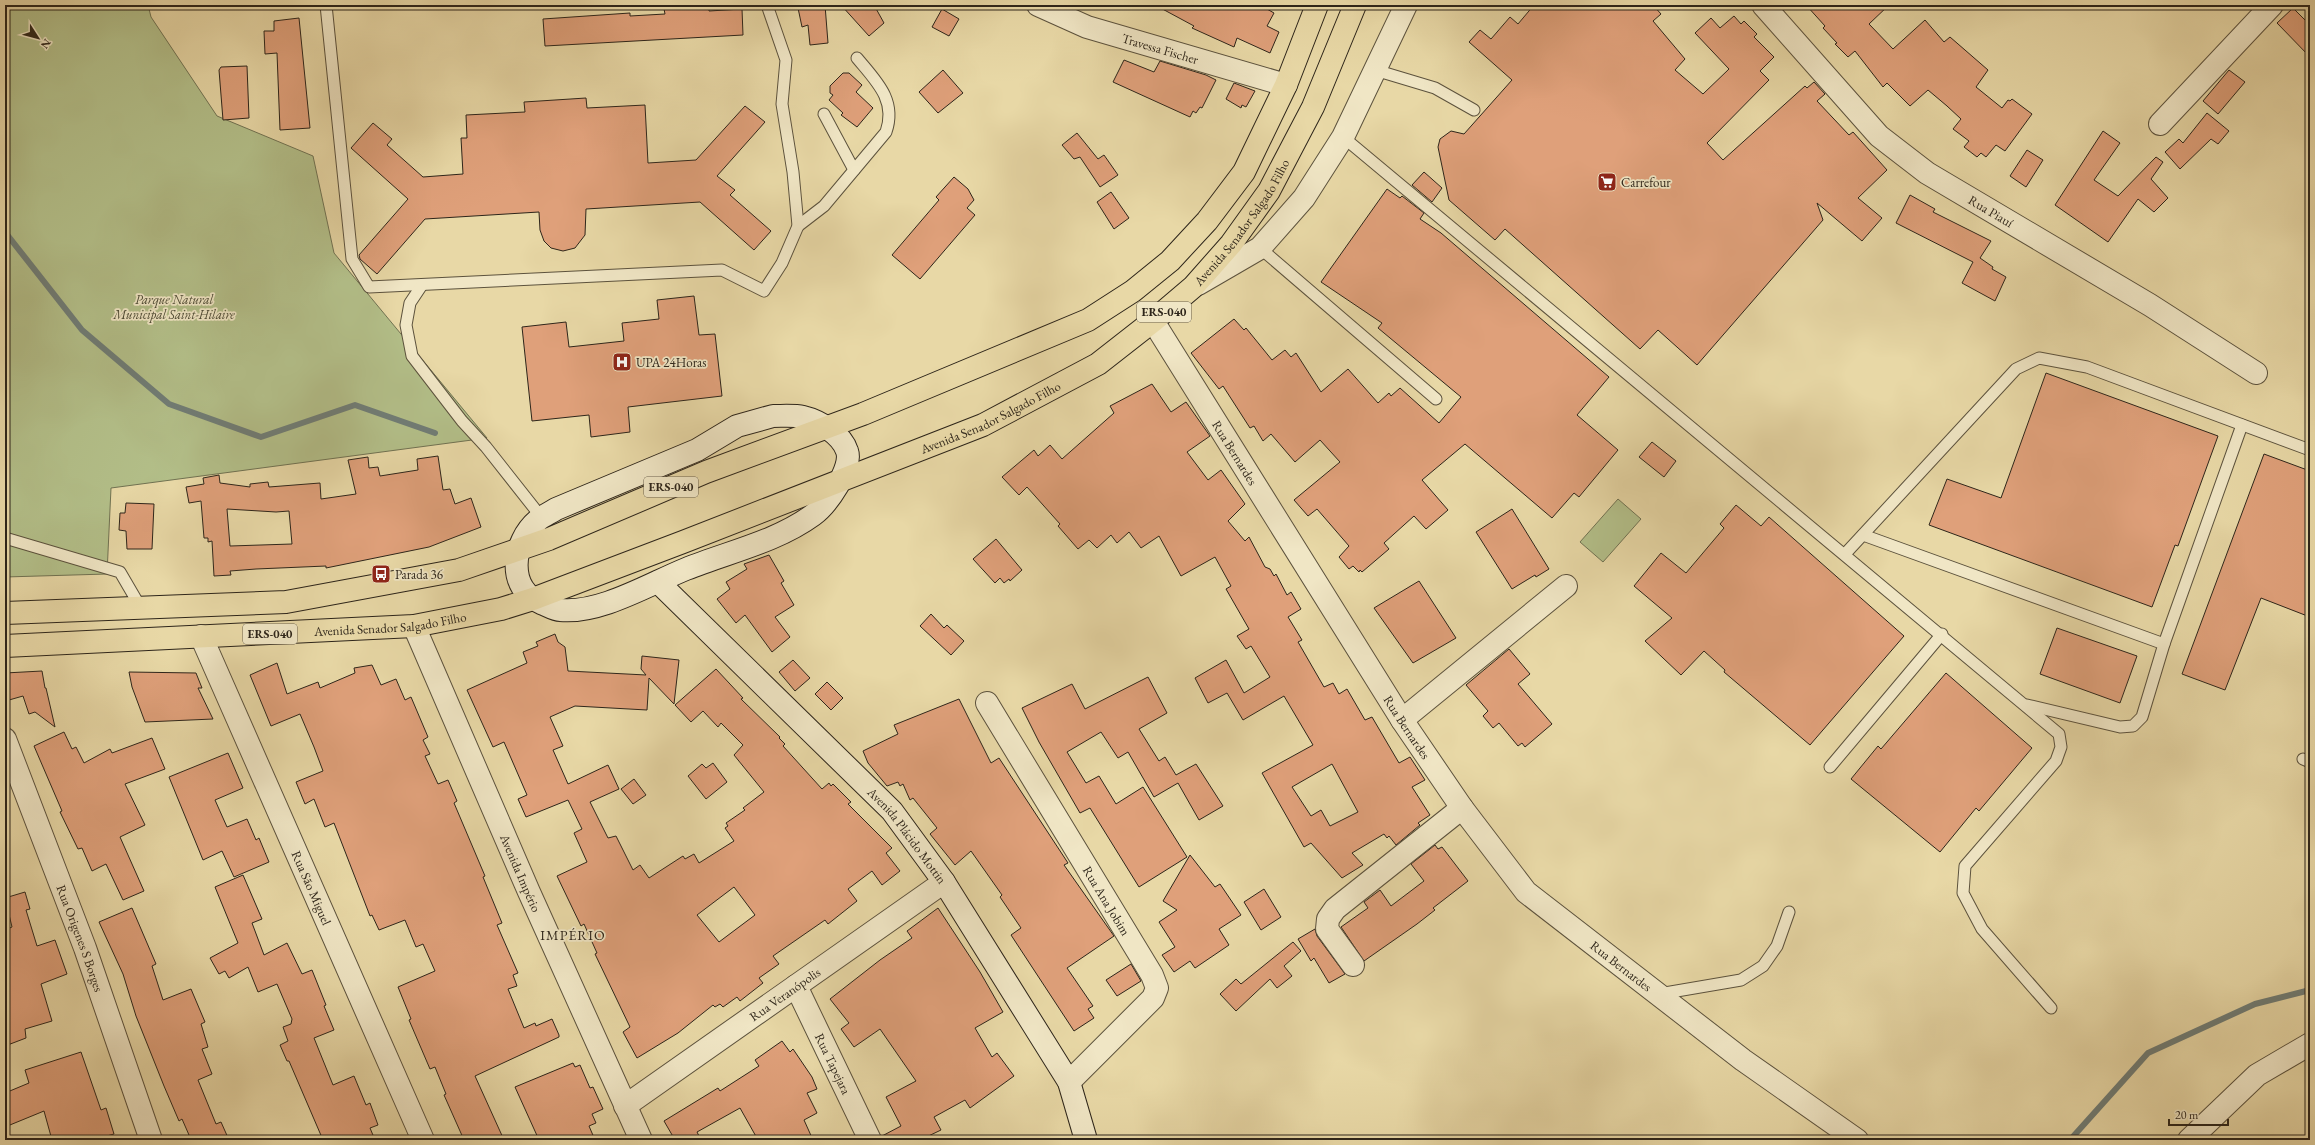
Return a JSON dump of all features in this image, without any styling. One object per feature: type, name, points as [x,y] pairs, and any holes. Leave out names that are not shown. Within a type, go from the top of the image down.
[{"type":"main road","name":"Avenida Senador Salgado Filho","points":[[5,613],[286,602],[459,570],[518,550],[706,472],[826,427],[1088,320],[1132,290],[1170,261],[1207,221],[1244,172],[1286,85],[1317,5]]},
{"type":"main road","name":"Avenida Senador Salgado Filho","points":[[5,646],[414,626],[501,609],[533,599],[883,465],[983,425],[1098,364],[1153,321],[1193,287],[1231,244],[1269,191],[1313,107],[1355,5]]},
{"type":"street","name":"Travessa Fischer","points":[[1038,5],[1087,27],[1286,85]]},
{"type":"street","points":[[1193,287],[1260,248],[1304,198],[1343,137],[1406,5]]},
{"type":"street","name":"Rua Piauí","points":[[1763,5],[1879,136],[1927,173],[2150,305],[2256,373]]},
{"type":"street","points":[[2160,124],[2272,5]]},
{"type":"street","name":"Rua Bernardes","points":[[1153,321],[1402,720],[1462,808],[1526,892],[1743,1060],[1857,1140]]},
{"type":"street","points":[[773,416],[803,417],[826,427],[839,437],[848,451],[848,464],[841,480],[831,496],[815,514],[788,531],[612,600],[581,610],[559,610],[533,599],[523,590],[518,579],[516,566],[518,550],[526,534],[542,518],[556,510],[697,450],[737,426],[773,416]]},
{"type":"street","name":"Avenida Plácido Mottin","points":[[658,582],[892,811],[944,882],[1069,1082],[1086,1140]]},
{"type":"street","points":[[1402,720],[1566,586]]},
{"type":"street","name":"Avenida Império","points":[[414,626],[529,892],[624,1106],[641,1140]]},
{"type":"street","name":"Rua São Miguel","points":[[201,636],[422,1140]]},
{"type":"street","name":"Rua Ana Jobim","points":[[987,703],[1152,975],[1157,988],[1153,998],[1069,1082]]},
{"type":"street","name":"Rua Origenes S Borges","points":[[5,739],[85,948],[151,1140]]},
{"type":"street","points":[[1352,965],[1327,929],[1328,919],[1335,909],[1462,808]]},
{"type":"street","name":"Rua Veranópolis","points":[[624,1106],[944,882]]},
{"type":"street","name":"Rua Tapejara","points":[[796,986],[870,1140]]},
{"type":"street","points":[[2189,1140],[2257,1075],[2310,1044]]},
{"type":"lane","points":[[326,5],[352,259],[369,287],[722,270],[764,291],[782,263],[798,226],[793,172],[782,104],[786,60],[767,5]]},
{"type":"lane","points":[[798,226],[824,206],[886,132],[890,115],[885,95],[857,58]]},
{"type":"lane","points":[[1375,70],[1435,88],[1474,110]]},
{"type":"lane","points":[[824,114],[854,170]]},
{"type":"lane","points":[[1343,137],[1942,634],[2060,734],[2061,747],[2056,761],[1965,866],[1963,893],[1982,929],[2051,1008]]},
{"type":"lane","points":[[1260,248],[1436,399]]},
{"type":"lane","points":[[422,285],[410,303],[406,325],[412,356],[462,421],[542,518]]},
{"type":"lane","points":[[1845,554],[2016,369],[2039,358],[2088,367],[2310,450]]},
{"type":"lane","points":[[2024,704],[2120,727],[2133,726],[2142,717],[2164,644],[2242,425]]},
{"type":"lane","points":[[1863,535],[2164,644]]},
{"type":"lane","points":[[5,538],[120,572],[141,608]]},
{"type":"lane","points":[[1830,767],[1942,634]]},
{"type":"lane","points":[[1657,994],[1741,980],[1763,966],[1777,946],[1790,912]]},
{"type":"green space","name":"Parque Natural Municipal Saint-Hilaire","points":[[5,5],[148,5],[151,17],[217,116],[313,156],[334,253],[487,438],[111,488],[107,574],[5,577]]},
{"type":"green space","points":[[1618,499],[1641,519],[1603,562],[1580,542]]},
{"type":"building","points":[[810,5],[825,5],[828,43],[810,45],[808,25],[802,27],[798,8]]},
{"type":"building","points":[[841,5],[874,5],[884,23],[869,36]]},
{"type":"building","points":[[1155,5],[1260,5],[1274,13],[1267,26],[1279,32],[1270,53],[1237,38],[1234,47],[1192,28],[1194,26]]},
{"type":"building","name":"Carrefour","points":[[1534,5],[1653,5],[1661,14],[1653,21],[1685,59],[1675,70],[1703,94],[1729,69],[1695,33],[1711,18],[1720,28],[1734,16],[1741,24],[1744,21],[1757,34],[1754,37],[1774,57],[1760,71],[1769,80],[1707,143],[1723,160],[1805,86],[1807,88],[1814,82],[1825,94],[1817,101],[1849,135],[1853,132],[1887,170],[1858,198],[1882,218],[1862,241],[1817,203],[1823,220],[1697,365],[1658,330],[1640,349],[1505,229],[1495,240],[1449,200],[1438,147],[1440,139],[1451,131],[1464,134],[1512,80],[1469,42],[1480,30],[1491,39],[1510,17],[1518,24]]},
{"type":"building","points":[[1806,5],[1889,5],[1869,24],[1893,49],[1925,20],[1944,42],[1950,37],[1988,70],[1976,87],[2002,108],[2008,100],[2010,101],[2012,99],[2032,114],[2005,151],[1996,145],[1986,157],[1981,153],[1977,157],[1964,147],[1969,141],[1953,129],[1961,119],[1947,106],[1928,90],[1910,106],[1887,83],[1883,87],[1855,51],[1848,57],[1835,44],[1837,43],[1823,28],[1825,26]]},
{"type":"building","points":[[709,7],[709,11],[742,9],[743,35],[545,46],[543,19],[630,13],[630,16],[665,14],[664,9]]},
{"type":"building","points":[[2293,8],[2310,25],[2310,57],[2277,23]]},
{"type":"building","points":[[942,9],[959,19],[949,36],[932,27]]},
{"type":"building","points":[[299,18],[310,128],[280,130],[277,53],[265,54],[264,31],[274,31],[274,21]]},
{"type":"building","points":[[1124,60],[1154,72],[1160,61],[1206,75],[1216,80],[1202,108],[1200,107],[1196,113],[1193,111],[1190,117],[1113,82]]},
{"type":"building","points":[[247,66],[249,118],[223,120],[219,70],[221,67]]},
{"type":"building","points":[[943,70],[963,93],[938,113],[919,92]]},
{"type":"building","points":[[2229,70],[2245,82],[2218,114],[2203,101]]},
{"type":"building","points":[[843,73],[849,73],[862,85],[856,92],[873,108],[857,127],[841,115],[843,113],[829,100],[833,95],[830,93],[830,86]]},
{"type":"building","points":[[1234,83],[1255,91],[1246,107],[1242,105],[1241,108],[1226,99]]},
{"type":"building","points":[[586,98],[587,108],[645,105],[648,163],[696,160],[745,106],[765,122],[717,176],[735,190],[730,195],[771,231],[754,250],[700,202],[586,209],[585,235],[575,248],[563,251],[551,248],[544,241],[540,230],[539,212],[425,219],[377,274],[360,259],[359,255],[408,199],[351,148],[373,123],[392,139],[387,145],[423,177],[463,174],[461,138],[467,138],[466,115],[525,112],[524,102]]},
{"type":"building","points":[[2207,113],[2229,131],[2218,144],[2211,139],[2180,169],[2165,152],[2179,139],[2183,143]]},
{"type":"building","points":[[2103,131],[2120,143],[2094,180],[2118,196],[2156,157],[2163,162],[2151,179],[2168,198],[2154,212],[2138,199],[2108,242],[2055,205]]},
{"type":"building","points":[[1077,133],[1098,159],[1104,155],[1118,175],[1100,187],[1080,157],[1074,159],[1062,145]]},
{"type":"building","points":[[2027,150],[2043,160],[2026,187],[2010,176]]},
{"type":"building","points":[[1424,172],[1442,188],[1432,202],[1412,185]]},
{"type":"building","points":[[954,177],[968,189],[974,200],[967,208],[975,215],[920,279],[892,255],[939,200],[936,197]]},
{"type":"building","points":[[1387,189],[1400,198],[1402,196],[1424,213],[1420,219],[1441,233],[1609,377],[1577,415],[1618,450],[1579,497],[1574,493],[1552,518],[1465,444],[1422,480],[1448,510],[1426,529],[1414,516],[1384,543],[1389,549],[1362,572],[1360,570],[1359,572],[1353,566],[1349,569],[1339,557],[1349,546],[1317,509],[1308,516],[1294,500],[1340,462],[1320,440],[1295,462],[1271,434],[1263,441],[1254,426],[1250,428],[1223,386],[1219,389],[1191,353],[1234,319],[1244,330],[1246,328],[1272,360],[1285,350],[1291,357],[1296,353],[1321,392],[1348,369],[1378,403],[1389,393],[1391,396],[1400,388],[1439,423],[1461,397],[1378,328],[1382,323],[1321,282]]},
{"type":"building","points":[[1111,192],[1129,218],[1114,229],[1097,202]]},
{"type":"building","points":[[1910,195],[1935,209],[1933,212],[1991,241],[1980,258],[1993,267],[1992,269],[2006,277],[1995,301],[1962,283],[1973,262],[1896,223]]},
{"type":"building","points":[[694,296],[699,335],[715,334],[722,396],[628,407],[630,432],[591,437],[589,415],[532,421],[522,327],[566,322],[569,347],[624,341],[622,323],[659,319],[657,300]]},
{"type":"building","points":[[2046,373],[2218,436],[2178,546],[2175,545],[2152,607],[1929,525],[1947,479],[2001,498]]},
{"type":"building","points":[[1152,384],[1171,412],[1186,402],[1210,436],[1187,452],[1208,480],[1221,470],[1245,504],[1228,521],[1245,541],[1249,537],[1265,567],[1270,569],[1274,576],[1276,574],[1287,595],[1291,592],[1301,609],[1288,617],[1302,640],[1298,642],[1324,687],[1333,683],[1339,694],[1347,689],[1365,720],[1372,717],[1399,763],[1410,757],[1425,780],[1412,787],[1430,815],[1418,823],[1420,825],[1396,845],[1389,836],[1387,838],[1384,834],[1352,853],[1363,865],[1342,878],[1311,843],[1304,847],[1262,773],[1313,745],[1284,696],[1243,720],[1227,693],[1208,703],[1195,678],[1226,660],[1244,693],[1270,677],[1251,646],[1246,649],[1237,636],[1249,629],[1226,589],[1231,586],[1215,557],[1181,576],[1159,536],[1141,548],[1129,532],[1117,543],[1111,535],[1097,548],[1089,540],[1078,549],[1058,526],[1060,524],[1027,487],[1019,495],[1002,477],[1034,450],[1038,456],[1050,445],[1062,459],[1114,413],[1110,406]],"holes":[[[1332,764],[1358,812],[1330,826],[1321,810],[1311,816],[1292,787]]]},
{"type":"building","points":[[1652,442],[1676,461],[1664,477],[1639,457]]},
{"type":"building","points":[[2264,454],[2310,471],[2310,617],[2261,598],[2225,690],[2182,674]]},
{"type":"building","points":[[438,456],[443,490],[450,489],[455,504],[471,498],[481,527],[429,547],[326,568],[326,566],[256,569],[230,571],[231,575],[214,576],[212,541],[208,542],[208,538],[204,538],[201,501],[189,503],[186,487],[204,484],[203,478],[219,475],[220,483],[250,487],[250,484],[268,482],[269,487],[320,483],[321,499],[356,494],[348,460],[368,457],[369,468],[378,467],[380,476],[418,470],[417,459]],"holes":[[[227,509],[276,512],[289,511],[292,544],[230,546]]]},
{"type":"building","points":[[126,503],[154,504],[152,549],[127,549],[126,531],[119,530],[120,513],[125,513]]},
{"type":"building","points":[[1736,505],[1761,526],[1769,517],[1904,636],[1810,745],[1724,672],[1725,670],[1704,651],[1681,675],[1645,641],[1672,618],[1634,586],[1661,553],[1686,573],[1724,528],[1720,524]]},
{"type":"building","points":[[1512,509],[1549,569],[1536,577],[1535,575],[1512,589],[1476,532]]},
{"type":"building","points":[[996,539],[1022,570],[1010,581],[1009,579],[1004,583],[1000,578],[995,583],[973,559]]},
{"type":"building","points":[[769,555],[784,581],[781,583],[794,605],[775,617],[790,637],[772,652],[745,615],[736,623],[717,599],[730,589],[726,582],[747,569],[744,564]]},
{"type":"building","points":[[1419,581],[1456,638],[1413,663],[1374,608]]},
{"type":"building","points":[[931,614],[944,628],[947,625],[964,641],[951,655],[920,626]]},
{"type":"building","points":[[2057,628],[2137,656],[2120,703],[2040,674]]},
{"type":"building","points":[[555,634],[558,642],[565,647],[568,671],[646,675],[641,669],[642,656],[679,660],[674,704],[649,678],[647,710],[575,706],[550,717],[563,746],[553,750],[568,784],[608,765],[619,789],[590,802],[608,838],[616,836],[633,870],[640,865],[649,878],[683,856],[685,859],[694,854],[699,863],[734,841],[725,828],[728,826],[726,823],[745,810],[743,808],[764,792],[734,755],[743,745],[721,723],[718,727],[703,711],[691,722],[675,705],[716,669],[743,698],[741,699],[780,737],[779,738],[785,744],[783,746],[822,789],[829,783],[831,786],[833,784],[851,802],[848,804],[892,848],[886,853],[900,871],[882,885],[872,871],[848,889],[857,901],[828,924],[825,920],[773,956],[779,964],[759,978],[763,983],[740,1001],[737,997],[723,1007],[720,1004],[715,1007],[713,1005],[678,1033],[637,1058],[623,1032],[630,1027],[595,954],[597,953],[584,924],[581,926],[557,876],[587,862],[574,833],[582,829],[568,800],[526,817],[518,799],[527,795],[504,742],[493,747],[467,690],[527,663],[523,652],[538,646],[536,642]],"holes":[[[734,887],[755,915],[719,942],[697,915]]]},
{"type":"building","points":[[1509,649],[1530,674],[1518,684],[1552,724],[1525,747],[1522,743],[1518,746],[1499,723],[1493,728],[1483,716],[1488,711],[1466,685]]},
{"type":"building","points":[[793,660],[810,678],[795,691],[779,672]]},
{"type":"building","points":[[277,663],[287,694],[318,682],[320,688],[355,673],[354,668],[372,665],[381,685],[396,679],[405,700],[411,697],[428,737],[423,740],[430,754],[425,756],[438,784],[448,780],[457,801],[454,803],[485,876],[483,877],[502,923],[497,925],[518,973],[513,975],[517,986],[508,989],[524,1028],[535,1023],[536,1026],[552,1019],[559,1035],[559,1037],[475,1076],[504,1140],[464,1140],[444,1095],[446,1094],[435,1067],[430,1069],[409,1020],[411,1019],[398,987],[435,971],[423,944],[416,947],[405,920],[379,930],[372,915],[370,916],[334,823],[325,827],[314,799],[305,804],[296,782],[323,771],[300,714],[271,726],[250,675]]},
{"type":"building","points":[[42,671],[55,727],[35,712],[29,714],[23,696],[9,700],[5,682],[5,673]]},
{"type":"building","points":[[129,672],[196,673],[202,688],[198,688],[213,719],[145,722],[132,687]]},
{"type":"building","points":[[1946,673],[2032,748],[1979,811],[1976,808],[1940,852],[1851,779],[1878,746],[1881,749]]},
{"type":"building","points":[[1148,677],[1167,713],[1139,729],[1159,761],[1165,757],[1176,775],[1196,764],[1223,806],[1199,820],[1178,783],[1154,797],[1128,752],[1118,758],[1101,732],[1067,752],[1086,783],[1099,776],[1116,804],[1143,787],[1187,857],[1139,887],[1090,808],[1080,813],[1039,742],[1022,708],[1072,684],[1085,709]]},
{"type":"building","points":[[827,682],[843,698],[831,710],[815,694]]},
{"type":"building","points":[[959,699],[991,763],[999,758],[1068,863],[1064,865],[1114,936],[1067,968],[1093,1006],[1088,1009],[1094,1018],[1074,1031],[1011,935],[1021,928],[1000,897],[1002,895],[971,851],[955,865],[930,834],[937,828],[913,798],[910,800],[903,784],[900,786],[898,782],[887,786],[868,763],[863,751],[898,734],[894,725]]},
{"type":"building","points":[[64,732],[72,749],[76,747],[84,763],[110,749],[112,753],[152,738],[165,769],[125,784],[145,825],[120,837],[144,891],[123,900],[106,864],[92,871],[82,848],[78,849],[60,812],[62,811],[34,746]]},
{"type":"building","points":[[228,753],[243,788],[215,800],[227,827],[247,819],[256,840],[259,838],[269,862],[234,877],[222,851],[203,860],[169,777]]},
{"type":"building","points":[[713,763],[727,782],[706,799],[688,776],[702,764],[706,768]]},
{"type":"building","points":[[634,779],[646,795],[633,804],[621,789]]},
{"type":"building","points":[[1435,845],[1438,849],[1442,847],[1468,881],[1433,908],[1435,910],[1417,924],[1364,961],[1341,927],[1368,908],[1364,902],[1380,890],[1391,906],[1424,881],[1411,864]]},
{"type":"building","points":[[1190,855],[1215,887],[1220,884],[1241,915],[1219,929],[1229,945],[1195,968],[1190,961],[1174,972],[1162,955],[1175,947],[1159,922],[1177,910],[1163,901]]},
{"type":"building","points":[[243,875],[262,919],[252,923],[264,955],[287,943],[302,974],[312,970],[334,1030],[314,1038],[333,1085],[354,1076],[366,1105],[370,1103],[378,1125],[370,1128],[375,1140],[323,1140],[289,1061],[287,1061],[280,1045],[288,1041],[283,1027],[291,1024],[292,1019],[277,984],[258,992],[248,967],[229,978],[225,971],[219,974],[210,958],[238,943],[215,887]]},
{"type":"building","points":[[1264,889],[1281,917],[1261,930],[1244,902]]},
{"type":"building","points":[[25,892],[30,909],[26,910],[37,946],[55,940],[67,974],[41,984],[52,1021],[25,1029],[26,1038],[5,1046],[5,930],[12,927],[5,898]]},
{"type":"building","points":[[132,908],[156,964],[152,966],[163,1000],[191,989],[205,1022],[201,1024],[208,1047],[202,1049],[212,1074],[198,1080],[216,1124],[221,1122],[229,1140],[178,1140],[189,1135],[182,1119],[179,1121],[164,1086],[136,1016],[123,974],[99,922]]},
{"type":"building","points":[[938,908],[980,972],[1003,1012],[975,1028],[992,1057],[997,1053],[1014,1076],[970,1108],[965,1100],[934,1117],[941,1130],[920,1140],[882,1140],[882,1136],[901,1126],[886,1097],[916,1081],[880,1029],[854,1047],[841,1029],[849,1023],[830,999],[880,960],[912,938],[907,931]]},
{"type":"building","points":[[1315,929],[1317,936],[1345,974],[1329,983],[1314,958],[1311,961],[1298,939]]},
{"type":"building","points":[[1293,942],[1301,951],[1284,966],[1292,976],[1277,988],[1270,979],[1236,1011],[1220,994],[1236,979],[1241,984]]},
{"type":"building","points":[[1131,964],[1141,981],[1117,996],[1106,980]]},
{"type":"building","points":[[782,1041],[790,1052],[793,1049],[812,1077],[817,1089],[807,1093],[817,1113],[804,1120],[813,1140],[758,1140],[740,1108],[697,1132],[701,1140],[675,1140],[664,1121],[718,1088],[720,1091],[759,1066],[755,1060]]},
{"type":"building","points":[[81,1052],[101,1110],[106,1108],[114,1134],[103,1137],[104,1140],[52,1140],[44,1111],[5,1127],[5,1093],[29,1083],[25,1070]]},
{"type":"building","points":[[573,1063],[575,1067],[580,1065],[590,1088],[593,1087],[603,1109],[592,1114],[596,1123],[589,1126],[595,1140],[539,1140],[515,1087]]},
{"type":"waterway","points":[[5,232],[82,330],[169,404],[261,437],[355,405],[435,433]]},
{"type":"waterway","points":[[2070,1140],[2148,1053],[2255,1004],[2310,990]]},
{"type":"place","name":"Carrefour","points":[[1607,182]]},
{"type":"place","name":"UPA 24Horas","points":[[622,362]]},
{"type":"place","name":"Parada 36","points":[[381,574]]},
{"type":"district","name":"IMPÉRIO","points":[[573,935]]}]
